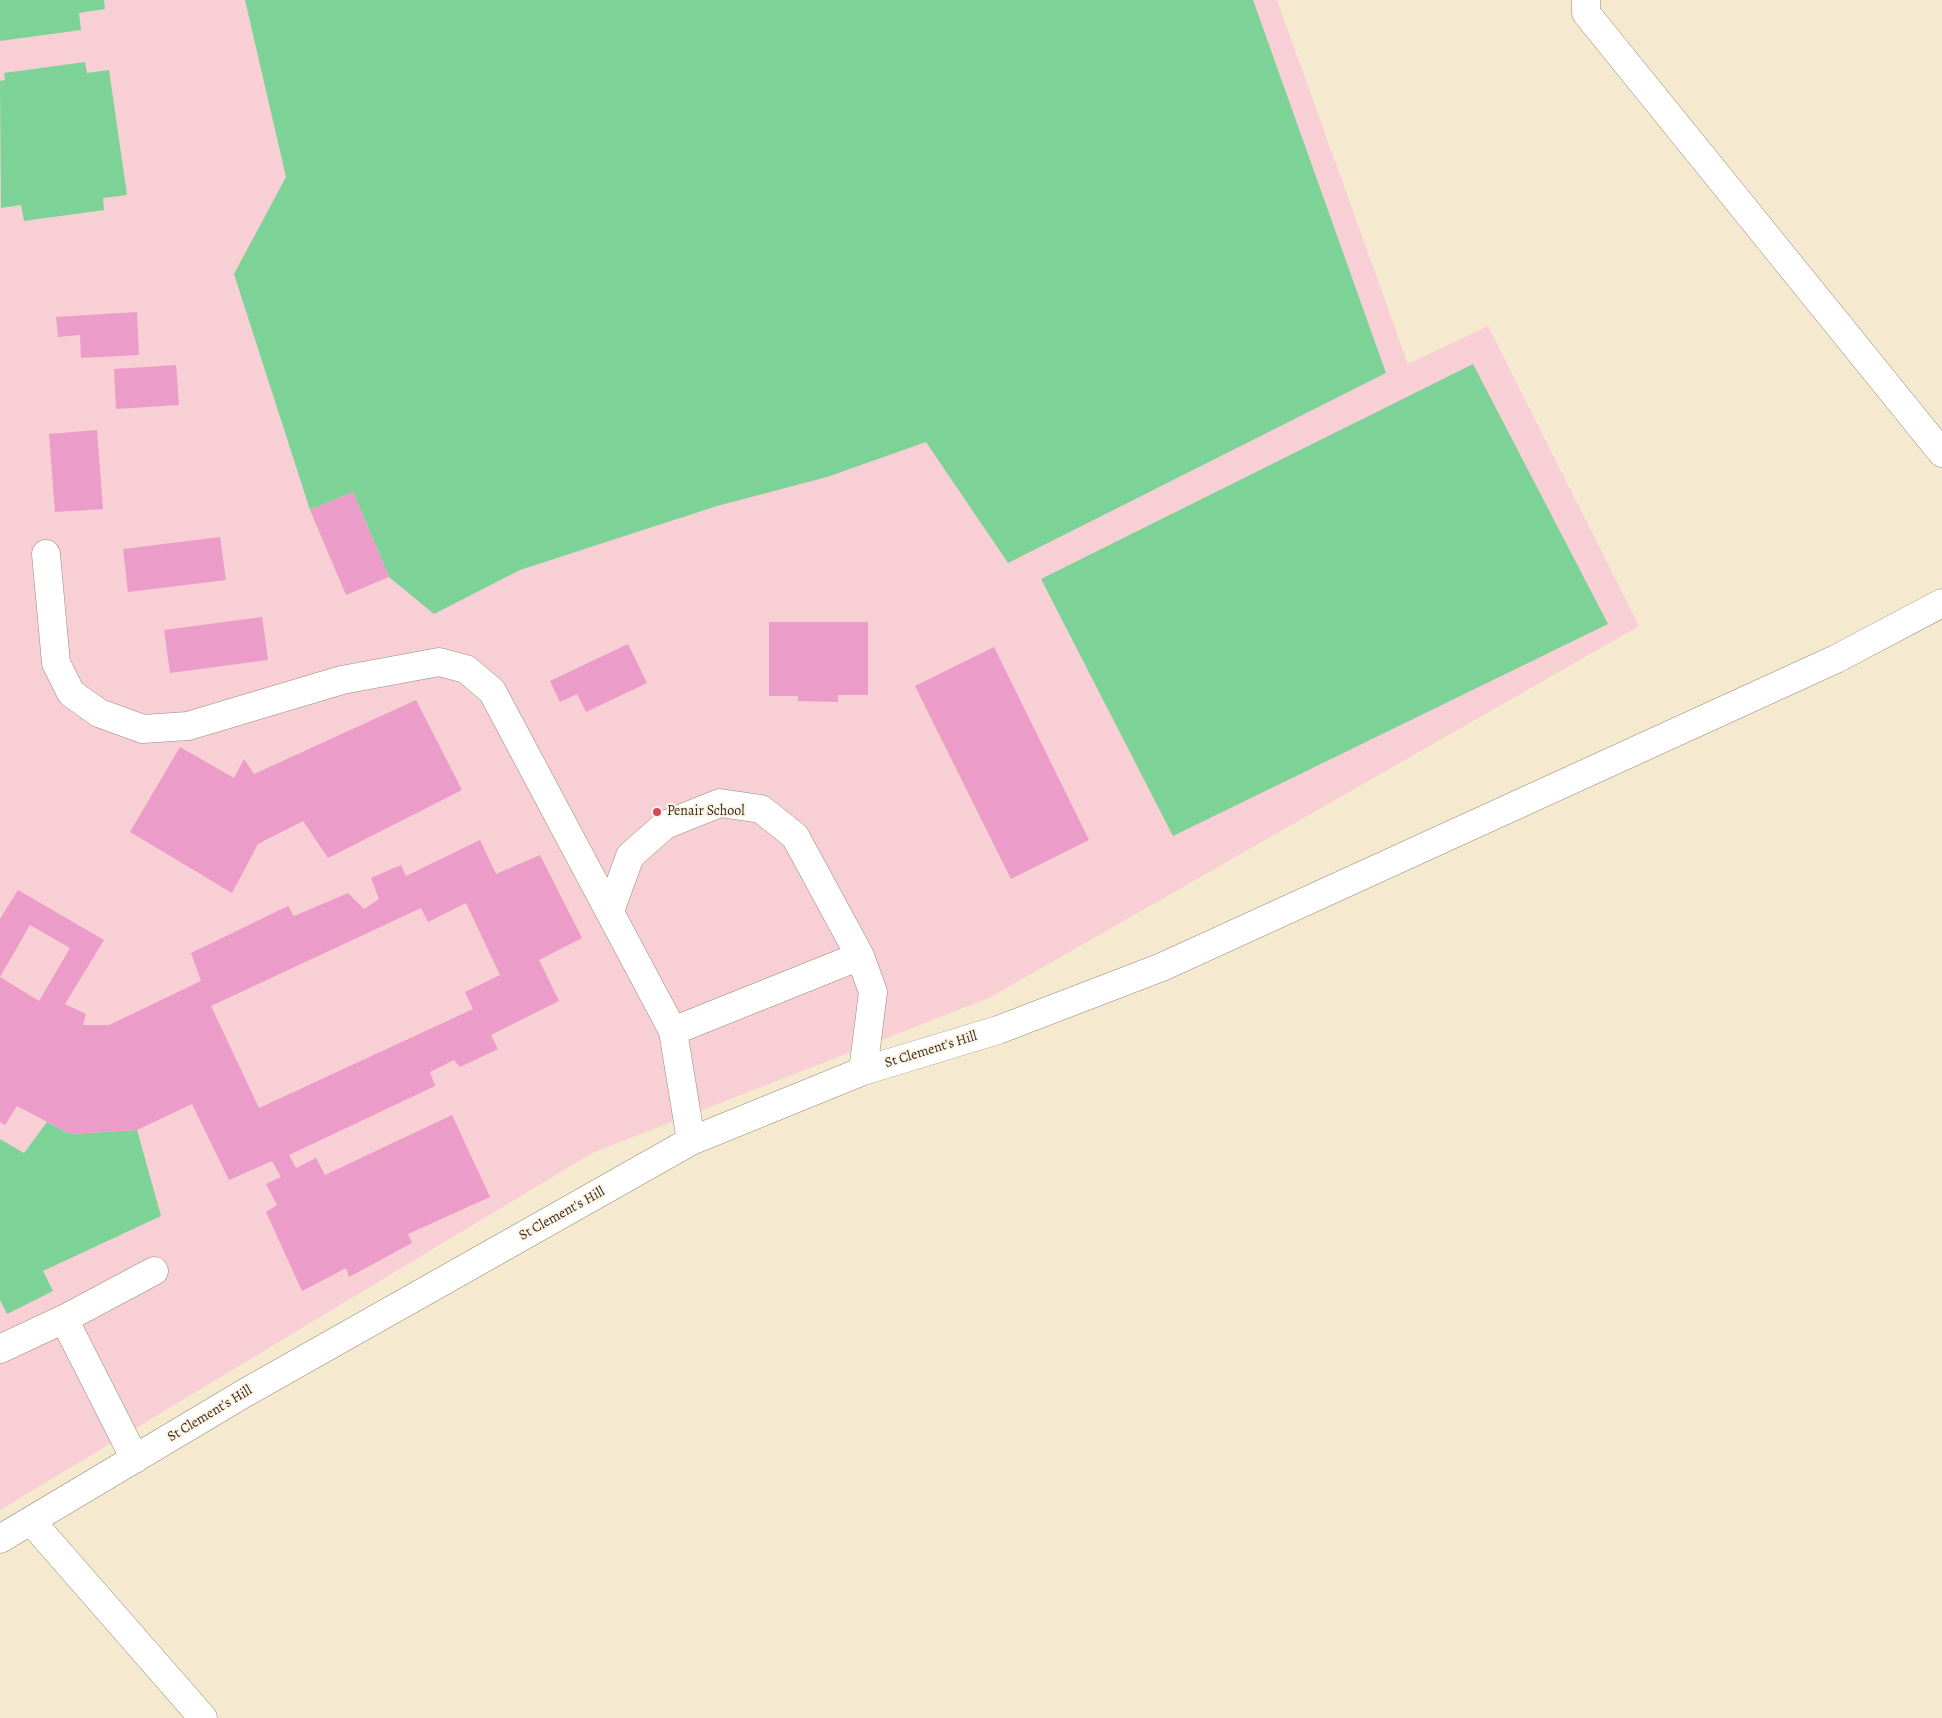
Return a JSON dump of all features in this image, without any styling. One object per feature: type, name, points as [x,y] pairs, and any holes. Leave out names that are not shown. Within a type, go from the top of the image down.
[{"type":"street","points":[[1586,0],[1586,13],[1942,453]]},
{"type":"street","points":[[46,554],[56,663],[71,693],[99,713],[143,729],[188,726],[342,680],[438,662],[466,669],[492,691],[673,1031],[691,1141]]},
{"type":"street","name":"St Clement's Hill","points":[[0,1540],[244,1394],[691,1141],[863,1071],[998,1030],[1162,967],[1836,659],[1942,603]]},
{"type":"street","points":[[610,910],[630,856],[665,825],[720,803],[762,809],[795,836],[860,956],[873,992],[863,1071]]},
{"type":"street","points":[[673,1031],[860,956]]},
{"type":"street","points":[[0,1349],[64,1319],[154,1271]]},
{"type":"street","points":[[64,1319],[135,1458]]},
{"type":"street","points":[[31,1521],[203,1718]]},
{"type":"shaded area","name":"Penair School","points":[[0,0],[1277,0],[1408,364],[1488,326],[1639,626],[989,998],[592,1153],[0,1510]]},
{"type":"green space","points":[[0,0],[104,0],[105,9],[79,13],[81,30],[0,41]]},
{"type":"green space","points":[[245,0],[1253,0],[1386,373],[1008,563],[926,442],[827,477],[717,506],[520,570],[434,614],[389,577],[353,492],[310,510],[234,274],[286,177]]},
{"type":"green space","points":[[85,62],[87,73],[109,70],[127,195],[103,198],[104,210],[24,221],[21,205],[1,208],[0,81],[5,80],[4,73]]},
{"type":"green space","points":[[1473,364],[1608,624],[1173,836],[1041,579]]},
{"type":"green space","points":[[47,1122],[70,1134],[137,1130],[161,1216],[43,1271],[53,1291],[7,1314],[0,1300],[0,1139],[24,1153]]},
{"type":"building","points":[[137,312],[139,355],[81,358],[80,335],[58,337],[56,317]]},
{"type":"building","points":[[176,365],[179,405],[116,409],[114,369]]},
{"type":"building","points":[[97,430],[103,509],[55,512],[49,434]]},
{"type":"building","points":[[353,492],[389,577],[346,595],[310,510]]},
{"type":"building","points":[[220,537],[226,580],[128,592],[123,549]]},
{"type":"building","points":[[262,617],[268,660],[170,673],[164,630]]},
{"type":"building","points":[[769,622],[868,622],[868,695],[838,695],[838,702],[798,701],[798,696],[769,696]]},
{"type":"building","points":[[628,644],[647,683],[586,712],[577,694],[560,702],[550,681]]},
{"type":"building","points":[[994,647],[1089,840],[1011,879],[915,686]]},
{"type":"building","points":[[416,700],[462,790],[328,858],[303,821],[258,844],[232,893],[130,832],[180,747],[234,778],[244,759],[254,774]]},
{"type":"building","points":[[480,840],[496,874],[540,855],[582,938],[539,960],[559,1001],[491,1035],[498,1049],[460,1067],[454,1060],[430,1072],[435,1086],[289,1155],[296,1168],[316,1158],[325,1175],[452,1115],[490,1197],[408,1234],[412,1243],[349,1277],[346,1268],[302,1291],[266,1212],[277,1205],[266,1184],[281,1177],[272,1161],[229,1180],[192,1104],[137,1130],[70,1134],[17,1106],[5,1125],[0,1122],[0,977],[0,919],[18,890],[104,940],[65,1004],[86,1014],[83,1025],[109,1025],[201,981],[191,953],[288,906],[294,916],[348,893],[364,909],[379,899],[371,878],[401,865],[406,876]],"holes":[[[466,903],[500,975],[465,992],[473,1009],[259,1108],[211,1006],[421,908],[428,922]],[[30,925],[70,948],[39,1001],[0,977]]]},
{"type":"place","name":"Penair School","points":[[657,812]]}]
